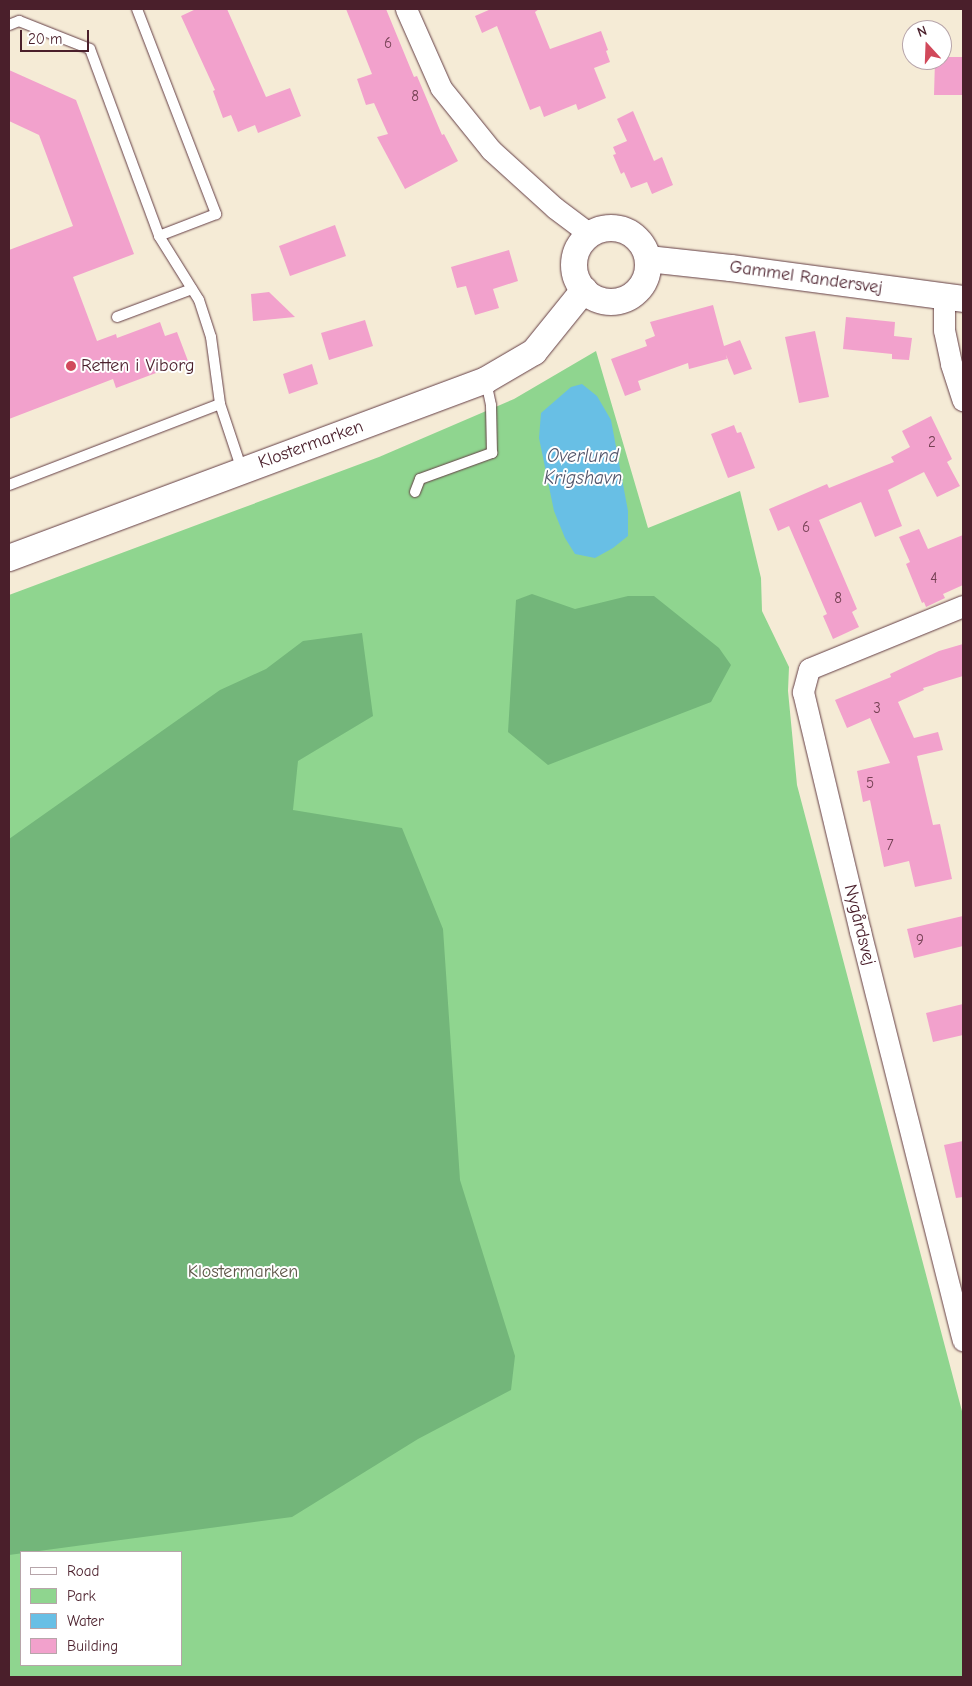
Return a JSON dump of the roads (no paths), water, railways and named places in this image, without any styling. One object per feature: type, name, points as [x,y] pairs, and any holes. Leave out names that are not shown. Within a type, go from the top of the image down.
[{"type":"street","points":[[406,9],[441,88],[491,150],[555,208],[591,235]]},
{"type":"street","points":[[608,229],[618,229],[633,235],[642,244],[648,259],[645,282],[631,297],[621,301],[603,302],[584,290],[575,274],[574,265],[578,249],[591,235],[608,229]]},
{"type":"street","name":"Gammel Randersvej","points":[[648,259],[731,268],[954,298]]},
{"type":"street","name":"Klostermarken","points":[[9,558],[486,380],[534,352],[584,290]]},
{"type":"street","points":[[954,298],[944,330],[951,364],[963,400]]},
{"type":"street","name":"Nygårdsvej","points":[[963,606],[810,669],[803,692],[860,931],[963,1340]]},
{"type":"lane","points":[[137,9],[216,214],[158,236]]},
{"type":"lane","points":[[9,25],[19,21],[90,49],[158,236],[199,300],[211,337],[220,404],[242,470]]},
{"type":"lane","points":[[118,317],[192,289]]},
{"type":"lane","points":[[415,492],[420,479],[492,453],[491,405],[486,380]]},
{"type":"lane","points":[[9,485],[220,404]]},
{"type":"water","name":"Overlund Krigshavn","points":[[582,384],[597,396],[611,420],[628,511],[628,536],[613,548],[595,558],[575,554],[565,538],[554,511],[539,438],[541,413],[571,387]]},
{"type":"place","name":"Retten i Viborg","points":[[71,366]]}]
